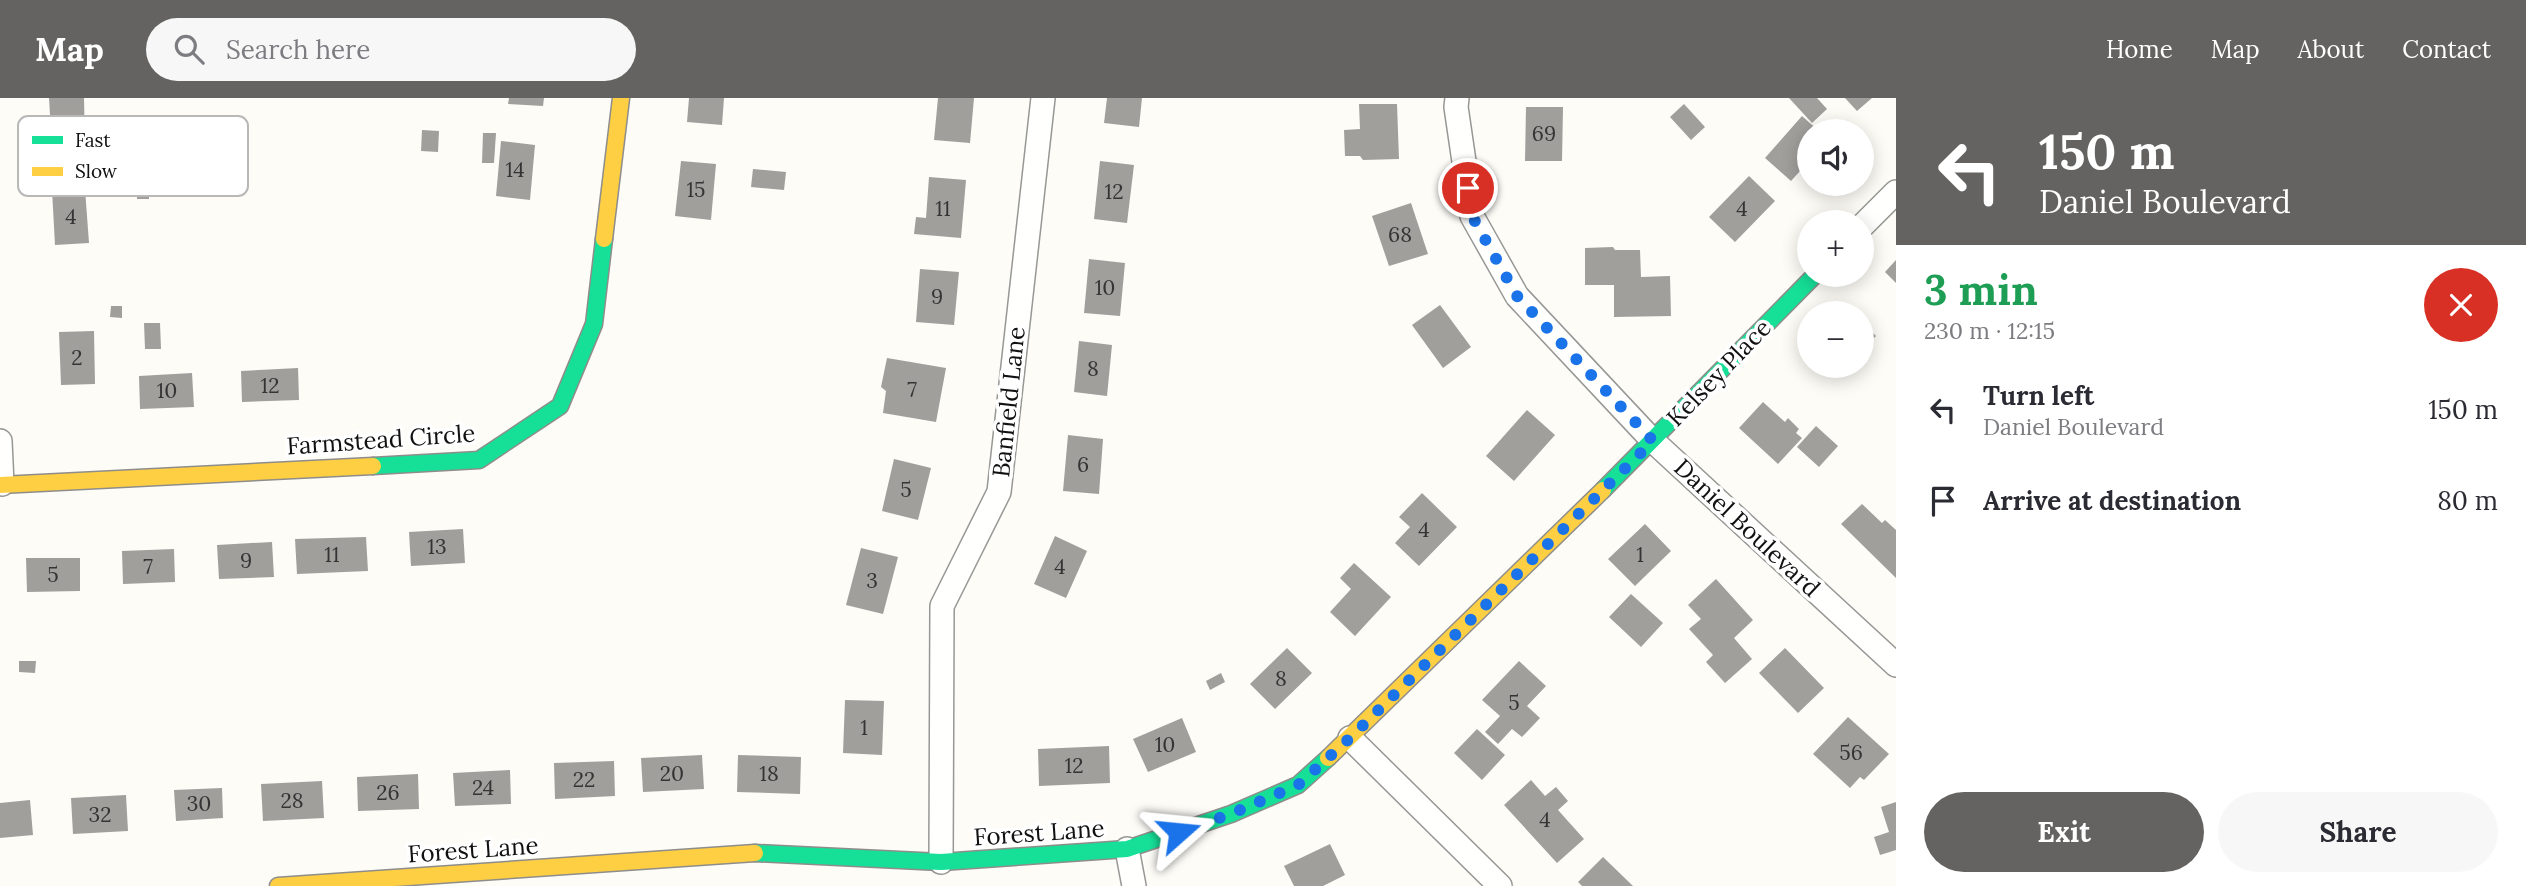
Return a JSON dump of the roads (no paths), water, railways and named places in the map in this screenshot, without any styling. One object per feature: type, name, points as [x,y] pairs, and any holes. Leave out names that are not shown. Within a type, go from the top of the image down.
[{"type":"street","name":"Farmstead Circle","points":[[1,484],[479,460],[560,406],[594,324],[621,98]]},
{"type":"street","name":"Banfield Lane","points":[[941,862],[942,606],[999,492],[1043,98]]},
{"type":"street","name":"Daniel Boulevard","points":[[1457,98],[1456,107],[1472,216],[1517,296],[1653,441],[1896,664]]},
{"type":"street","points":[[1874,214],[1896,192]]},
{"type":"street","name":"Kelsey Place","points":[[1653,441],[1803,287]]},
{"type":"street","points":[[0,441],[1,484]]},
{"type":"street","name":"Forest Lane","points":[[278,886],[762,852],[941,862],[1128,849],[1231,814],[1298,785],[1350,738],[1653,441]]},
{"type":"street","points":[[1350,738],[1500,886]]},
{"type":"street","points":[[1128,849],[1134,886]]}]
